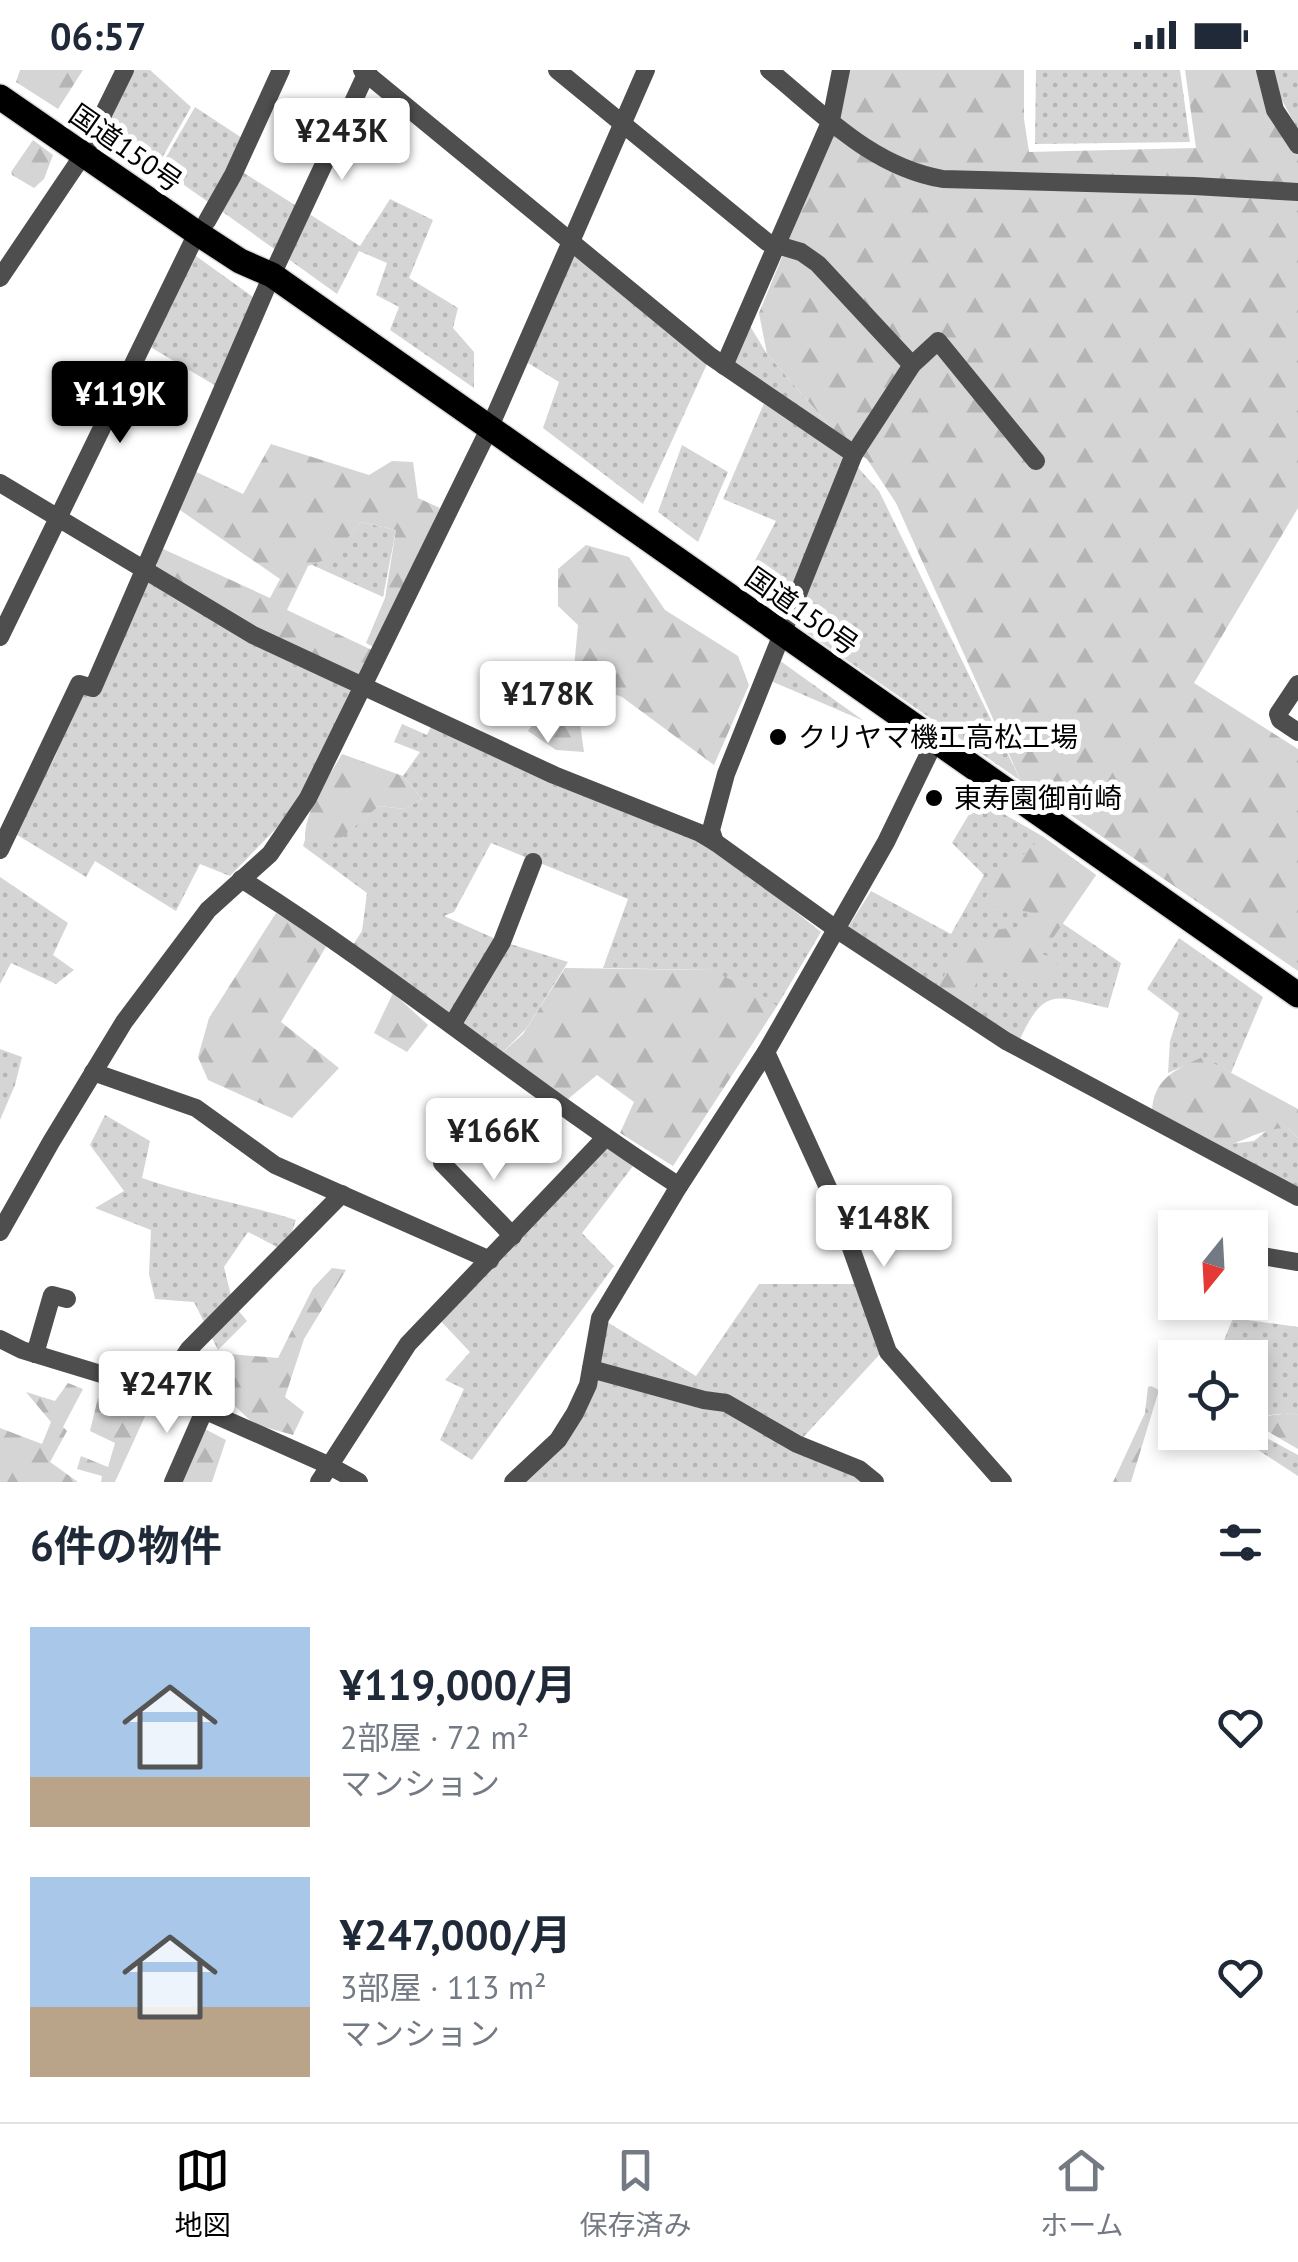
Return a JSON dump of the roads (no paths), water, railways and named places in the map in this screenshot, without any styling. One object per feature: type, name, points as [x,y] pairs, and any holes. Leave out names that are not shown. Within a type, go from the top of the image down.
[{"type":"highway","name":"国道150号","points":[[0,78],[86,148]]},
{"type":"highway","name":"国道150号","points":[[0,97],[86,148],[202,227],[251,251],[272,275],[1298,995]]},
{"type":"street","points":[[0,278],[86,148],[125,70]]},
{"type":"street","points":[[0,637],[202,227],[233,175],[281,70]]},
{"type":"street","points":[[558,70],[767,242],[801,252],[818,264],[912,365]]},
{"type":"street","points":[[0,1232],[124,1022],[190,932],[240,879],[270,854],[298,814],[489,429],[646,70]]},
{"type":"street","points":[[769,70],[866,150],[895,166],[943,179],[1298,192]]},
{"type":"street","points":[[724,366],[831,120],[841,70]]},
{"type":"street","points":[[1265,70],[1275,110],[1298,145]]},
{"type":"street","points":[[0,850],[79,684],[93,688],[272,275],[366,71],[724,366],[854,454]]},
{"type":"street","points":[[715,842],[711,830],[726,774],[854,454],[912,365],[938,341],[1036,460]]},
{"type":"street","points":[[0,483],[253,635],[554,775],[700,833],[836,929],[1006,1040],[1298,1197]]},
{"type":"street","points":[[1298,684],[1278,714],[1280,720],[1298,732]]},
{"type":"street","points":[[513,1482],[558,1440],[576,1413],[588,1386],[600,1318],[766,1052],[886,842],[935,741]]},
{"type":"street","points":[[452,1025],[502,942],[533,862]]},
{"type":"street","points":[[240,879],[330,936],[605,1138],[679,1186]]},
{"type":"street","points":[[766,1052],[835,1203],[888,1352],[1003,1482]]},
{"type":"street","points":[[93,1072],[196,1108],[275,1165],[490,1260]]},
{"type":"street","points":[[324,1474],[408,1344],[605,1138]]},
{"type":"street","points":[[442,1163],[513,1236]]},
{"type":"street","points":[[170,1396],[178,1364],[189,1349],[342,1194]]},
{"type":"street","points":[[1268,1257],[1298,1262]]},
{"type":"street","points":[[35,1354],[52,1294],[67,1300]]},
{"type":"street","points":[[0,1338],[35,1354],[205,1410],[324,1474],[359,1482]]},
{"type":"street","points":[[591,1369],[704,1400],[726,1402],[797,1444],[859,1469],[875,1482]]},
{"type":"street","points":[[173,1482],[205,1410]]},
{"type":"place","name":"クリヤマ機工高松工場","points":[[778,737]]},
{"type":"place","name":"東寿園御前崎","points":[[934,798]]}]
